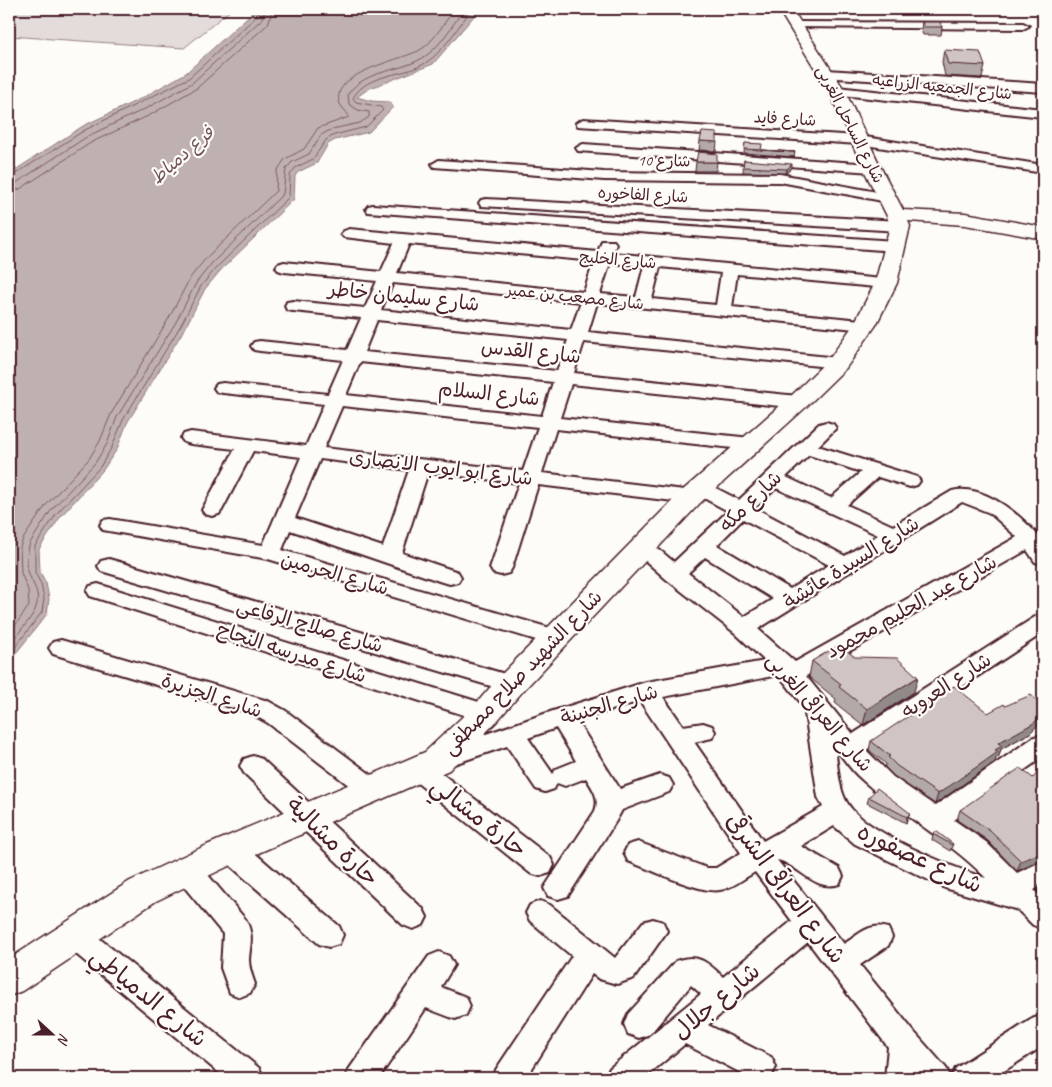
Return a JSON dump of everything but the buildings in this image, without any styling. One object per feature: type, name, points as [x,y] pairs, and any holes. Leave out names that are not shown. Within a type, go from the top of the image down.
[{"type":"main road","name":"شارع الساحل الغربى","points":[[785,9],[837,92],[895,221]]},
{"type":"main road","points":[[895,221],[1035,232]]},
{"type":"main road","name":"شارع الشهيد صلاح مصطفى","points":[[9,979],[143,891],[232,850],[428,765],[486,713],[510,684],[641,547],[696,493],[798,402],[838,363],[865,325],[886,283],[895,221]]},
{"type":"street","points":[[795,24],[1023,26]]},
{"type":"street","points":[[827,74],[1043,88]]},
{"type":"street","name":"شارع الجمعيه الزراعيه","points":[[837,92],[1043,112]]},
{"type":"street","name":"شارع فايد","points":[[583,123],[859,140],[1043,169]]},
{"type":"street","points":[[583,148],[872,168]]},
{"type":"street","name":"شارع 10","points":[[439,164],[604,176],[780,178],[895,221]]},
{"type":"street","points":[[595,209],[604,176]]},
{"type":"street","name":"شارع الفاخوره","points":[[384,197],[595,209],[617,218],[688,209],[895,221]]},
{"type":"street","points":[[373,209],[617,218],[895,221]]},
{"type":"street","points":[[501,568],[617,218]]},
{"type":"street","name":"شارع الخليج","points":[[349,234],[886,283]]},
{"type":"street","points":[[270,554],[403,239]]},
{"type":"street","points":[[643,303],[653,262]]},
{"type":"street","name":"شارع مصعب بن عمير","points":[[284,267],[865,325]]},
{"type":"street","points":[[723,311],[730,269]]},
{"type":"street","name":"شارع سليمان خاطر","points":[[293,306],[838,363]]},
{"type":"street","name":"شارع القدس","points":[[260,346],[798,402]]},
{"type":"street","name":"شارع السلام","points":[[224,388],[751,444]]},
{"type":"street","name":"شارع مكه","points":[[674,574],[826,428]]},
{"type":"street","name":"شارع ابو ايوب الانصارى","points":[[191,438],[532,477],[696,493]]},
{"type":"street","points":[[212,510],[247,444]]},
{"type":"street","points":[[805,448],[910,481]]},
{"type":"street","points":[[390,557],[421,464]]},
{"type":"street","points":[[834,506],[875,470]]},
{"type":"street","points":[[773,479],[895,535]]},
{"type":"street","points":[[696,493],[741,510],[846,565]]},
{"type":"street","name":"شارع السيدة عائشة","points":[[743,628],[959,496],[991,504],[1037,535]]},
{"type":"street","points":[[284,521],[450,577]]},
{"type":"street","name":"شارع الحرمين","points":[[110,525],[270,554],[556,638]]},
{"type":"street","points":[[1037,535],[1043,557]]},
{"type":"street","name":"شارع عبد الحليم محمود","points":[[788,670],[1037,535]]},
{"type":"street","points":[[703,546],[790,599]]},
{"type":"street","name":"شارع العراقى الغربى","points":[[641,547],[743,628],[788,670],[864,766],[884,784],[976,850],[1028,902]]},
{"type":"street","name":"شارع صلاح الرفاعى","points":[[109,566],[510,684]]},
{"type":"street","name":"شارع مدرسه النجاح","points":[[98,590],[486,713]]},
{"type":"street","name":"شارع العروبه","points":[[850,748],[1043,622]]},
{"type":"street","name":"شارع الجزيرة","points":[[61,648],[258,707],[277,717],[372,790]]},
{"type":"street","name":"شارع الجنينة","points":[[428,765],[562,717],[646,691],[788,670]]},
{"type":"street","name":"شارع العراقى الشرقى","points":[[646,691],[690,734],[768,851],[810,923],[904,1043],[935,1078]]},
{"type":"street","name":"شارع عصفوره","points":[[816,705],[831,797],[838,811],[848,824],[864,836],[955,880],[1028,902]]},
{"type":"street","points":[[558,888],[607,814],[611,803],[608,791],[562,717]]},
{"type":"street","points":[[512,734],[555,779],[592,765]]},
{"type":"street","points":[[935,820],[1043,744]]},
{"type":"street","name":"حارة مشالي","points":[[428,765],[540,865]]},
{"type":"street","name":"حارة مشالية","points":[[253,766],[413,917]]},
{"type":"street","points":[[611,803],[660,785]]},
{"type":"street","points":[[638,853],[706,879],[720,879],[838,811]]},
{"type":"street","points":[[232,850],[330,935]]},
{"type":"street","points":[[768,851],[829,876]]},
{"type":"street","points":[[187,870],[236,929],[239,941],[234,956],[235,971],[240,984]]},
{"type":"street","points":[[1028,902],[1043,872]]},
{"type":"street","points":[[540,914],[588,956],[609,970],[617,971],[624,969],[653,931]]},
{"type":"street","name":"شارع جلال","points":[[621,1078],[810,923]]},
{"type":"street","name":"شارع الدمياطي","points":[[74,935],[246,1078]]},
{"type":"street","points":[[841,962],[878,938]]},
{"type":"street","points":[[508,1078],[588,956]]},
{"type":"street","points":[[362,1078],[439,965]]},
{"type":"street","points":[[639,1024],[686,970],[696,971],[722,995]]},
{"type":"street","points":[[420,992],[456,1006]]},
{"type":"street","points":[[683,1028],[760,1066]]},
{"type":"street","points":[[967,1078],[1043,1029]]},
{"type":"street","points":[[901,1078],[904,1043]]},
{"type":"shaded area","points":[[232,9],[184,48],[9,36],[9,10]]},
{"type":"water","name":"فرع دمياط","points":[[256,9],[480,9],[433,64],[368,89],[357,97],[371,101],[389,102],[393,107],[369,132],[335,140],[328,144],[317,163],[298,172],[295,176],[294,199],[220,271],[205,289],[185,328],[127,423],[117,449],[103,470],[61,516],[39,549],[40,572],[46,583],[49,599],[47,614],[9,662],[9,174],[83,126],[142,98],[186,73]]}]
